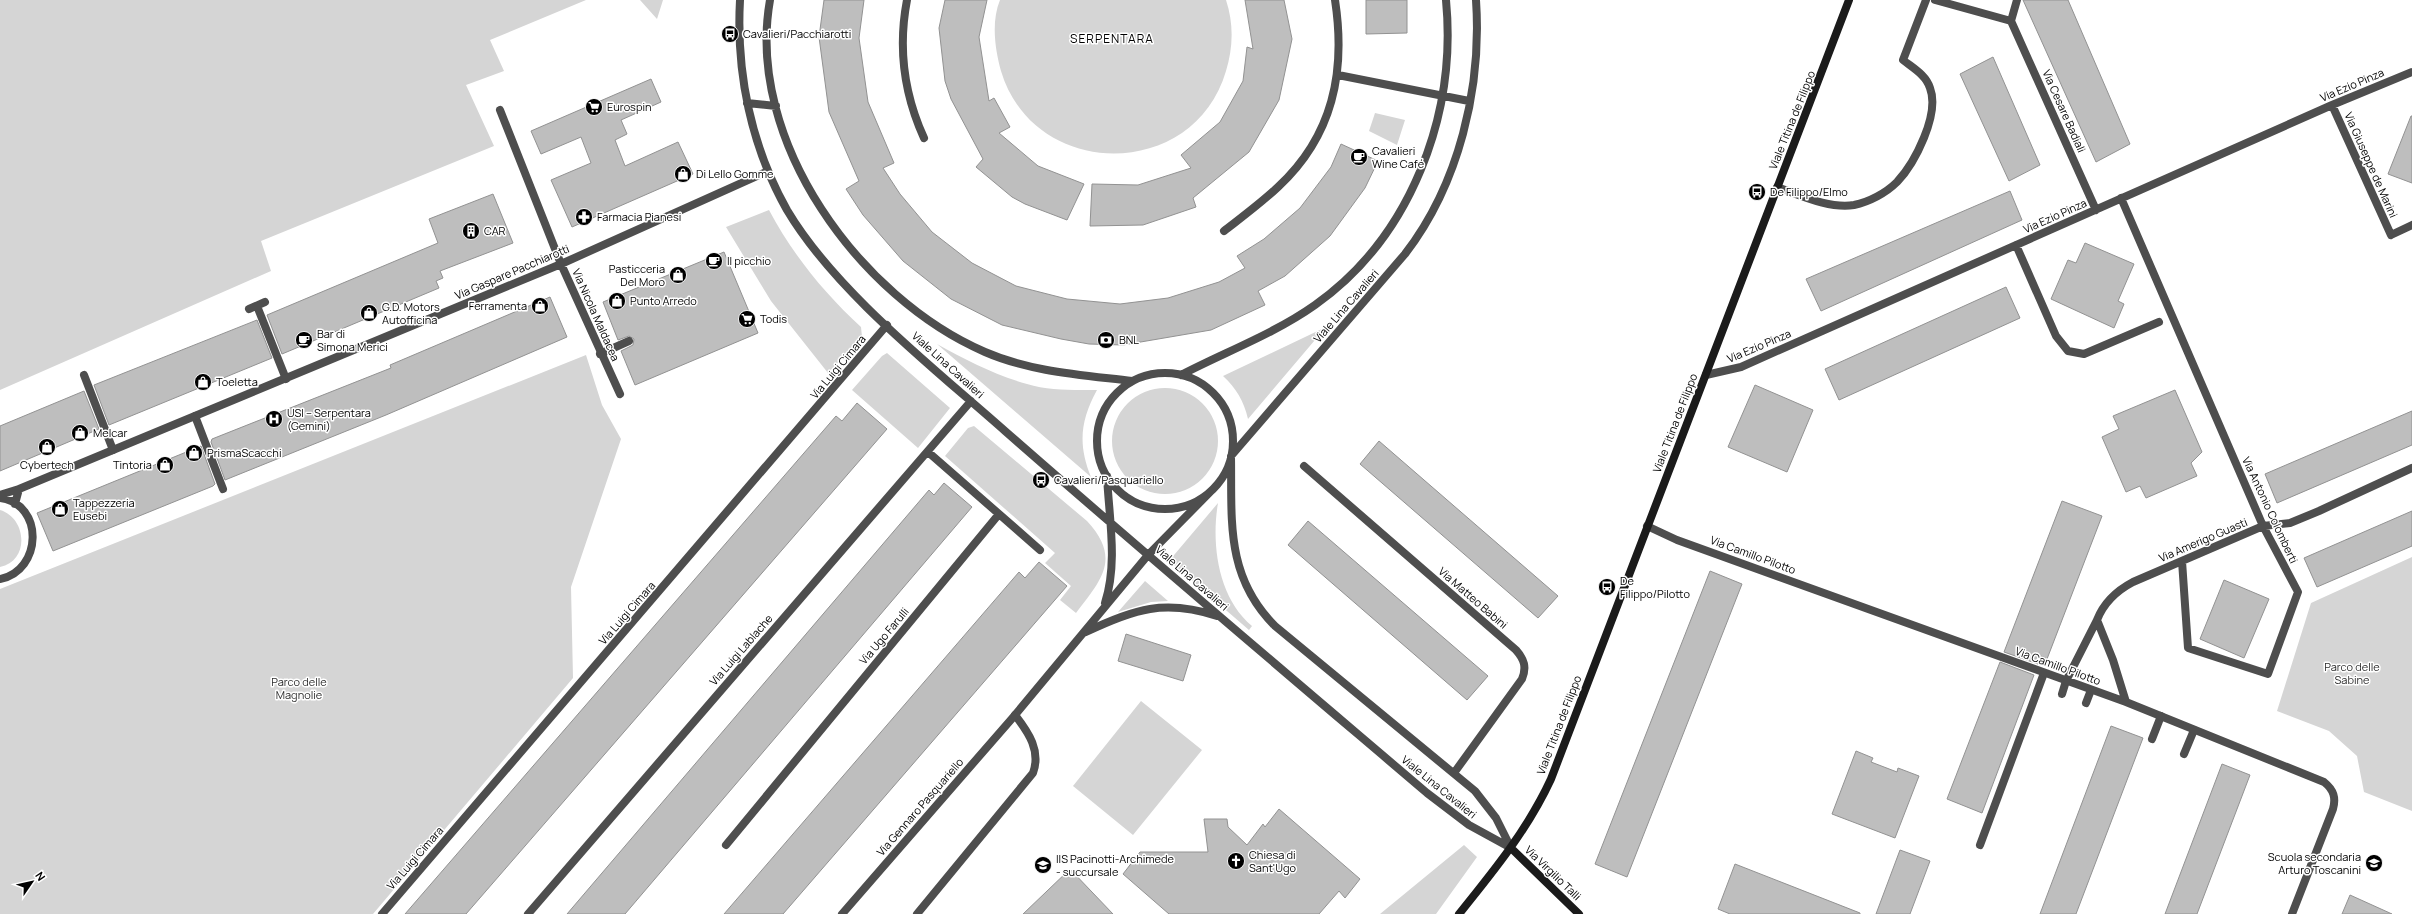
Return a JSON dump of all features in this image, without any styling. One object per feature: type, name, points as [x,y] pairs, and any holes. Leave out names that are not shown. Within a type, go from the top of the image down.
[{"type":"street","name":"Viale Lina Cavalieri","points":[[740,0],[739,46],[747,103],[756,139],[768,171],[787,209],[805,236],[836,274],[887,325],[971,401],[1148,555],[1453,814],[1475,829],[1511,848]]},
{"type":"street","name":"Viale Lina Cavalieri","points":[[770,0],[768,57],[776,106],[793,156],[819,205],[868,267],[912,310],[962,341],[1005,360],[1039,368],[1132,381]]},
{"type":"street","points":[[907,0],[903,32],[904,62],[912,109],[924,138]]},
{"type":"street","points":[[1224,231],[1278,186],[1310,150],[1322,128],[1332,102],[1338,75],[1338,28],[1335,0]]},
{"type":"street","name":"Viale Lina Cavalieri","points":[[1181,375],[1280,326],[1314,306],[1334,291],[1368,257],[1399,216],[1413,188],[1431,142],[1442,95],[1447,53],[1446,0]]},
{"type":"street","name":"Viale Lina Cavalieri","points":[[1476,0],[1477,35],[1469,101],[1452,166],[1438,203],[1422,231],[1396,264],[1232,456],[1231,518],[1234,552],[1246,586],[1260,610],[1275,626],[1475,791],[1488,806],[1511,848]]},
{"type":"street","name":"Viale Titina de Filippo","points":[[1459,914],[1511,848],[1538,805],[1551,779],[1849,0]]},
{"type":"street","points":[[1777,187],[1833,204],[1849,205],[1877,196],[1900,178],[1918,150],[1932,110],[1932,96],[1929,84],[1922,75],[1903,60],[1926,0]]},
{"type":"street","points":[[1935,0],[2011,21],[2017,0]]},
{"type":"street","name":"Via Cesare Badiali","points":[[2011,21],[2096,210]]},
{"type":"street","name":"Via Ezio Pinza","points":[[1706,375],[1741,367],[2332,105],[2412,72]]},
{"type":"street","points":[[1338,75],[1469,101]]},
{"type":"street","points":[[747,103],[776,106]]},
{"type":"street","name":"Via Giuseppe de Marini","points":[[2332,105],[2391,234],[2412,225]]},
{"type":"street","name":"Via Nicola Maldacea","points":[[500,110],[561,264],[600,354],[620,394]]},
{"type":"street","name":"Via Gaspare Pacchiarotti","points":[[0,495],[19,489],[561,264],[768,171]]},
{"type":"street","name":"Via Antonio Colomberti","points":[[2122,198],[2263,526],[2298,592],[2268,674],[2188,648],[2182,560]]},
{"type":"street","points":[[2016,245],[2056,336],[2068,351],[2080,354],[2090,352],[2159,322]]},
{"type":"street","points":[[257,306],[286,378]]},
{"type":"street","name":"Via Luigi Cimara","points":[[382,914],[887,325]]},
{"type":"street","points":[[600,354],[629,341]]},
{"type":"street","points":[[1103,608],[1112,571],[1107,475],[1098,450],[1100,423],[1112,399],[1132,381],[1156,373],[1181,375],[1205,386],[1223,405],[1232,429],[1232,456],[1226,471],[1216,486],[1207,494],[1190,504],[1172,509],[1159,509],[1146,506],[1123,495],[1107,475]]},
{"type":"street","points":[[84,375],[113,450]]},
{"type":"street","name":"Via Luigi Lablache","points":[[528,914],[971,401]]},
{"type":"street","points":[[195,416],[223,489]]},
{"type":"street","points":[[928,452],[1040,550]]},
{"type":"street","name":"Via Matteo Babini","points":[[1304,466],[1516,650],[1523,660],[1525,668],[1522,679],[1454,773]]},
{"type":"street","name":"Via Amerigo Guasti","points":[[2062,694],[2066,681],[2107,602],[2122,588],[2182,560],[2263,526],[2290,523],[2305,517],[2412,468]]},
{"type":"street","name":"Via Gennaro Pasquariello","points":[[842,914],[1015,715],[1148,555],[1216,486]]},
{"type":"street","points":[[15,504],[19,489]]},
{"type":"street","points":[[0,498],[15,504],[25,513],[32,525],[34,539],[32,552],[25,564],[14,573],[0,579]]},
{"type":"street","name":"Via Ugo Farulli","points":[[726,845],[999,514]]},
{"type":"street","name":"Via Camillo Pilotto","points":[[1647,526],[1684,542],[2126,702],[2319,780],[2330,787],[2335,800],[2332,814],[2292,914]]},
{"type":"street","points":[[1084,633],[1112,620],[1150,608],[1183,607],[1221,617]]},
{"type":"street","points":[[2097,620],[2113,660],[2126,702]]},
{"type":"street","points":[[1980,845],[2044,673]]},
{"type":"street","points":[[2086,703],[2091,690]]},
{"type":"street","points":[[917,914],[1033,773],[1036,760],[1035,747],[1015,715]]},
{"type":"street","points":[[2152,739],[2161,716]]},
{"type":"street","points":[[2184,754],[2194,730]]},
{"type":"street","name":"Via Virgilio Talli","points":[[1511,848],[1580,914]]},
{"type":"green space","points":[[0,0],[586,0],[490,40],[504,71],[466,85],[494,146],[261,241],[271,271],[0,390]]},
{"type":"green space","points":[[640,0],[663,0],[657,19]]},
{"type":"green space","points":[[1000,0],[1226,0],[1229,9],[1232,36],[1226,71],[1208,107],[1182,133],[1149,148],[1114,154],[1078,148],[1046,133],[1019,107],[1001,71],[997,54],[995,26],[997,8]]},
{"type":"green space","points":[[1375,113],[1405,120],[1397,145],[1369,131]]},
{"type":"green space","points":[[769,210],[778,227],[810,273],[834,301],[861,327],[862,337],[828,373],[771,301],[726,227]]},
{"type":"green space","points":[[1326,327],[1248,419],[1239,395],[1223,376]]},
{"type":"green space","points":[[937,344],[981,367],[1027,384],[1053,389],[1097,390],[1087,412],[1083,433],[1084,454],[1091,477]]},
{"type":"green space","points":[[887,353],[950,408],[918,448],[852,390],[882,356]]},
{"type":"green space","name":"Parco delle Magnolie","points":[[586,355],[602,405],[621,439],[571,587],[573,678],[373,914],[0,914],[0,589]]},
{"type":"green space","points":[[1165,388],[1185,392],[1202,404],[1214,421],[1218,441],[1214,461],[1202,478],[1185,490],[1165,494],[1145,490],[1128,478],[1116,461],[1112,441],[1116,421],[1128,404],[1145,392]]},
{"type":"green space","points":[[974,426],[1087,521],[1098,535],[1104,547],[1104,569],[1093,590],[1076,613],[1060,600],[1071,586],[1045,563],[1055,553],[945,456],[968,428]]},
{"type":"green space","points":[[1218,503],[1216,519],[1217,553],[1224,586],[1231,601],[1240,614],[1252,626],[1249,630],[1169,561]]},
{"type":"green space","points":[[0,510],[9,514],[16,521],[20,530],[21,539],[20,548],[16,557],[10,563],[0,567]]},
{"type":"green space","name":"Parco delle Sabine","points":[[2412,557],[2412,811],[2364,792],[2357,756],[2329,731],[2277,711],[2311,603]]},
{"type":"green space","points":[[1145,581],[1168,601],[1151,602],[1118,612]]},
{"type":"green space","points":[[1141,701],[1202,750],[1133,835],[1073,786]]},
{"type":"green space","points":[[1464,845],[1477,857],[1436,914],[1380,914]]},
{"type":"building","points":[[824,0],[864,0],[859,38],[868,102],[894,163],[883,168],[900,194],[932,232],[972,263],[1016,286],[1067,299],[1120,304],[1168,298],[1219,282],[1245,268],[1237,256],[1264,239],[1300,208],[1331,167],[1341,144],[1378,161],[1365,188],[1330,236],[1285,276],[1258,291],[1265,305],[1211,330],[1123,345],[1089,344],[1002,325],[951,299],[903,261],[863,215],[846,189],[859,181],[829,112],[819,37]]},
{"type":"building","points":[[945,0],[987,0],[979,37],[989,101],[994,98],[1010,127],[999,133],[1038,166],[1084,184],[1067,220],[1025,204],[1012,197],[976,167],[983,159],[951,99],[945,81],[939,28]]},
{"type":"building","points":[[1245,0],[1284,0],[1292,39],[1279,100],[1249,152],[1193,198],[1196,207],[1143,225],[1090,226],[1092,184],[1138,185],[1191,168],[1181,155],[1220,122],[1243,81],[1247,47],[1253,49]]},
{"type":"building","points":[[1366,0],[1407,0],[1407,33],[1366,34]]},
{"type":"building","points":[[2023,0],[2068,0],[2130,144],[2096,162]]},
{"type":"building","points":[[1993,57],[2040,165],[2009,181],[1960,74]]},
{"type":"building","points":[[651,79],[661,102],[621,120],[627,134],[615,140],[625,166],[678,142],[693,174],[572,227],[551,180],[591,163],[581,137],[541,154],[531,131]]},
{"type":"building","points":[[2412,116],[2412,183],[2388,174]]},
{"type":"building","points":[[2010,191],[2022,220],[1821,311],[1806,279]]},
{"type":"building","points":[[493,194],[513,243],[440,271],[443,278],[436,281],[439,288],[282,354],[267,315],[438,243],[429,219]]},
{"type":"building","points":[[2085,243],[2134,264],[2118,301],[2124,304],[2114,328],[2051,299],[2068,260],[2076,263]]},
{"type":"building","points":[[724,252],[758,333],[635,385],[621,351],[633,345],[634,339],[629,336],[618,340],[603,302]]},
{"type":"building","points":[[2006,287],[2020,318],[1839,400],[1825,369]]},
{"type":"building","points":[[550,297],[567,337],[386,415],[225,480],[211,442],[212,439],[391,368],[390,365]]},
{"type":"building","points":[[257,320],[272,358],[109,425],[94,385]]},
{"type":"building","points":[[1755,385],[1813,410],[1787,472],[1728,447]]},
{"type":"building","points":[[2175,390],[2202,452],[2191,463],[2197,476],[2146,498],[2140,486],[2126,492],[2102,437],[2119,429],[2113,416]]},
{"type":"building","points":[[84,391],[99,429],[0,471],[0,426]]},
{"type":"building","points":[[857,403],[887,429],[466,914],[405,914],[836,416],[842,421]]},
{"type":"building","points":[[2412,411],[2412,445],[2277,503],[2265,474]]},
{"type":"building","points":[[1379,441],[1558,596],[1538,618],[1360,464]]},
{"type":"building","points":[[201,446],[215,484],[213,486],[53,551],[37,513]]},
{"type":"building","points":[[944,483],[972,507],[625,914],[567,914],[929,490],[934,495]]},
{"type":"building","points":[[2062,501],[2102,516],[2047,659],[2041,656],[2038,664],[2004,652]]},
{"type":"building","points":[[2412,511],[2412,546],[2317,587],[2304,558]]},
{"type":"building","points":[[1308,521],[1488,676],[1467,700],[1288,545]]},
{"type":"building","points":[[1039,562],[1067,586],[783,914],[724,914],[1019,572],[1025,578]]},
{"type":"building","points":[[1710,571],[1742,584],[1627,877],[1595,864]]},
{"type":"building","points":[[2224,580],[2269,599],[2244,658],[2200,639]]},
{"type":"building","points":[[1126,634],[1191,655],[1183,681],[1118,661]]},
{"type":"building","points":[[2000,662],[2034,675],[1982,813],[1947,799]]},
{"type":"building","points":[[2111,726],[2143,738],[2076,914],[2040,914]]},
{"type":"building","points":[[1856,751],[1873,758],[1871,762],[1897,772],[1898,768],[1919,776],[1895,838],[1832,814]]},
{"type":"building","points":[[2222,764],[2250,775],[2197,914],[2165,914]]},
{"type":"building","name":"Chiesa di Sant'Ugo","points":[[1279,809],[1360,879],[1345,898],[1339,891],[1319,914],[1169,914],[1123,874],[1140,852],[1208,852],[1204,819],[1227,819],[1228,827],[1247,845],[1263,824],[1265,827]]},
{"type":"building","points":[[1900,850],[1930,861],[1910,914],[1876,914]]},
{"type":"building","points":[[1735,864],[1860,914],[1730,914],[1718,909]]},
{"type":"building","points":[[1070,869],[1113,914],[1023,914]]},
{"type":"building","points":[[2350,895],[2392,914],[2342,914]]},
{"type":"place","name":"Cavalieri/Pacchiarotti","points":[[730,34]]},
{"type":"place","name":"Eurospin","points":[[594,107]]},
{"type":"place","name":"Cavalieri Wine Café","points":[[1359,157]]},
{"type":"place","name":"Di Lello Gomme","points":[[683,174]]},
{"type":"place","name":"De Filippo/Elmo","points":[[1757,192]]},
{"type":"place","name":"Farmacia Pianesi","points":[[584,217]]},
{"type":"place","name":"CAR","points":[[471,231]]},
{"type":"place","name":"Il picchio","points":[[714,261]]},
{"type":"place","name":"Pasticceria Del Moro","points":[[678,275]]},
{"type":"place","name":"Punto Arredo","points":[[617,301]]},
{"type":"place","name":"Ferramenta","points":[[540,306]]},
{"type":"place","name":"G.D. Motors Autofficina","points":[[369,313]]},
{"type":"place","name":"Todis","points":[[747,319]]},
{"type":"place","name":"Bar di Simona Merici","points":[[304,340]]},
{"type":"place","name":"BNL","points":[[1106,340]]},
{"type":"place","name":"Toeletta","points":[[203,382]]},
{"type":"place","name":"USI – Serpentara (Gemini)","points":[[274,419]]},
{"type":"place","name":"Melcar","points":[[80,433]]},
{"type":"place","name":"Cybertech","points":[[47,447]]},
{"type":"place","name":"PrismaScacchi","points":[[194,453]]},
{"type":"place","name":"Tintoria","points":[[165,465]]},
{"type":"place","name":"Cavalieri/Pasquariello","points":[[1041,480]]},
{"type":"place","name":"Tappezzeria Eusebi","points":[[60,509]]},
{"type":"place","name":"De Filippo/Pilotto","points":[[1607,587]]},
{"type":"place","name":"Chiesa di Sant'Ugo","points":[[1236,861]]},
{"type":"place","name":"Scuola secondaria Arturo Toscanini","points":[[2374,863]]},
{"type":"place","name":"IIS Pacinotti-Archimede - succursale","points":[[1043,865]]},
{"type":"district","name":"SERPENTARA","points":[[1112,39]]}]
